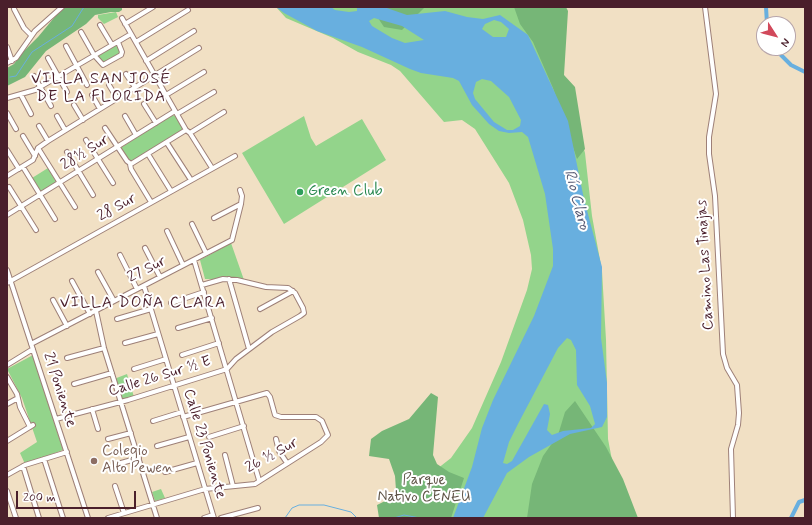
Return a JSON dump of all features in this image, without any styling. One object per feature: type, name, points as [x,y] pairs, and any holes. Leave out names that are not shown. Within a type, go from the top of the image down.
[{"type":"street","points":[[7,63],[12,61],[31,35],[62,7]]},
{"type":"street","points":[[125,24],[153,7]]},
{"type":"street","name":"Camino Las Tinajas","points":[[705,7],[716,94],[709,138],[709,154],[715,196],[723,354],[727,368],[736,385],[739,413],[738,425],[731,449],[730,466],[733,518]]},
{"type":"street","points":[[14,9],[24,28],[31,35]]},
{"type":"street","points":[[136,42],[188,10]]},
{"type":"street","points":[[122,18],[186,130],[190,133],[212,168]]},
{"type":"street","points":[[100,25],[112,45]]},
{"type":"street","points":[[146,60],[194,31]]},
{"type":"street","points":[[81,32],[100,64],[105,65],[121,54],[118,42]]},
{"type":"street","points":[[7,98],[21,95],[40,86],[131,34]]},
{"type":"street","points":[[66,46],[87,85]]},
{"type":"street","points":[[7,47],[12,61]]},
{"type":"street","points":[[7,176],[21,168],[35,156],[38,148],[48,141],[199,48]]},
{"type":"street","points":[[48,58],[66,92]]},
{"type":"street","points":[[166,95],[204,72]]},
{"type":"street","points":[[126,74],[135,87]]},
{"type":"street","points":[[34,76],[51,106]]},
{"type":"street","points":[[109,85],[117,98]]},
{"type":"street","name":"28½ Sur","points":[[7,215],[156,123],[214,92]]},
{"type":"street","points":[[21,95],[31,114]]},
{"type":"street","points":[[92,95],[100,109]]},
{"type":"street","points":[[144,104],[156,123]]},
{"type":"street","points":[[74,106],[82,120]]},
{"type":"street","points":[[190,133],[224,112]]},
{"type":"street","points":[[7,113],[16,129]]},
{"type":"street","points":[[57,116],[65,130]]},
{"type":"street","points":[[125,116],[136,135]]},
{"type":"street","points":[[39,126],[48,141]]},
{"type":"street","points":[[106,128],[130,164],[131,169],[151,202]]},
{"type":"street","points":[[130,164],[167,143],[186,130]]},
{"type":"street","points":[[23,136],[35,156]]},
{"type":"street","points":[[86,140],[112,183]]},
{"type":"street","points":[[167,143],[191,180]]},
{"type":"street","points":[[38,148],[74,207]]},
{"type":"street","points":[[7,150],[40,194],[55,219]]},
{"type":"street","points":[[67,152],[93,195]]},
{"type":"street","points":[[148,154],[171,191]]},
{"type":"street","name":"28 Sur","points":[[9,282],[235,156]]},
{"type":"street","points":[[9,187],[36,230]]},
{"type":"street","points":[[214,218],[241,204],[242,196],[240,190]]},
{"type":"street","name":"27 Sur","points":[[7,365],[32,347],[68,326],[232,240],[241,204]]},
{"type":"street","points":[[192,224],[206,253]]},
{"type":"street","points":[[167,231],[183,265]]},
{"type":"street","points":[[145,248],[160,277]]},
{"type":"street","points":[[120,255],[137,289]]},
{"type":"street","points":[[194,260],[259,480]]},
{"type":"street","name":"21 Poniente","points":[[7,270],[9,282],[88,518]]},
{"type":"street","points":[[98,272],[114,301]]},
{"type":"street","points":[[202,285],[229,279],[246,280],[266,287],[292,290]]},
{"type":"street","points":[[229,279],[249,349]]},
{"type":"street","points":[[72,281],[90,314]]},
{"type":"street","name":"Calle 23 Poniente","points":[[144,286],[213,517]]},
{"type":"street","points":[[260,309],[292,290]]},
{"type":"street","name":"Calle 26 Sur ½ E","points":[[56,419],[121,402],[227,369],[236,359],[272,332],[302,315],[303,308],[292,290]]},
{"type":"street","points":[[171,303],[204,292]]},
{"type":"street","points":[[53,300],[68,326]]},
{"type":"street","points":[[118,319],[151,309]]},
{"type":"street","points":[[96,311],[104,348],[157,518]]},
{"type":"street","points":[[178,328],[212,318]]},
{"type":"street","points":[[125,344],[158,334]]},
{"type":"street","points":[[182,355],[219,343]]},
{"type":"street","points":[[68,358],[104,348]]},
{"type":"street","points":[[134,369],[166,359]]},
{"type":"street","points":[[74,384],[112,373]]},
{"type":"street","points":[[7,377],[18,398],[20,408],[32,426],[7,441]]},
{"type":"street","name":"26 ½ Sur","points":[[108,518],[205,489],[255,484],[328,436],[322,421],[316,417],[281,417],[275,415],[270,397],[267,393],[237,402]]},
{"type":"street","points":[[7,404],[18,398]]},
{"type":"street","points":[[153,421],[237,402]]},
{"type":"street","points":[[92,409],[98,429]]},
{"type":"street","points":[[209,437],[244,426]]},
{"type":"street","points":[[108,439],[131,433]]},
{"type":"street","points":[[158,446],[189,437]]},
{"type":"street","points":[[276,439],[279,451],[287,463]]},
{"type":"street","points":[[7,475],[22,466],[66,452]]},
{"type":"street","points":[[225,455],[233,486]]},
{"type":"street","points":[[114,465],[139,458]]},
{"type":"street","points":[[44,459],[63,518]]},
{"type":"street","points":[[165,472],[197,462]]},
{"type":"street","points":[[22,466],[39,518]]},
{"type":"street","points":[[115,486],[124,513]]},
{"type":"street","points":[[7,491],[16,518]]},
{"type":"street","points":[[221,518],[258,508]]},
{"type":"street","points":[[204,518],[213,517]]},
{"type":"green space","points":[[63,7],[122,7],[122,10],[119,12],[95,15],[86,24],[46,51],[25,77],[7,86],[7,68],[14,64],[21,54],[38,37]]},
{"type":"green space","points":[[276,7],[543,7],[585,153],[592,216],[602,271],[606,340],[608,439],[623,518],[379,518],[391,505],[451,458],[472,428],[501,362],[527,290],[532,269],[531,255],[523,220],[509,183],[475,129],[462,120],[444,122],[400,71],[391,65],[358,52],[333,38],[286,18]]},
{"type":"green space","points":[[363,7],[425,7],[402,30],[384,27],[378,18]]},
{"type":"green space","points":[[514,7],[566,7],[568,11],[564,75],[575,87],[585,149],[577,159],[553,88],[533,42],[520,24]]},
{"type":"green space","points":[[116,12],[118,17],[104,24],[98,18],[98,15]]},
{"type":"green space","points":[[116,44],[121,53],[105,64],[95,56]]},
{"type":"green space","points":[[172,115],[176,116],[183,128],[182,132],[133,162],[129,161],[121,151],[122,147]]},
{"type":"green space","name":"Green Club","points":[[304,116],[311,138],[316,146],[362,119],[386,160],[284,224],[242,153]]},
{"type":"green space","points":[[48,168],[56,182],[41,192],[32,178]]},
{"type":"green space","points":[[231,243],[244,280],[205,279],[200,260]]},
{"type":"green space","points":[[33,355],[63,450],[25,464],[20,453],[37,442],[22,398],[7,369]]},
{"type":"green space","points":[[127,374],[134,397],[121,401],[114,379]]},
{"type":"green space","name":"Parque Nativo CENEU","points":[[431,393],[438,397],[433,455],[437,464],[449,472],[464,478],[451,518],[379,518],[377,505],[389,499],[396,490],[395,476],[389,459],[369,456],[371,439],[382,431],[409,419]]},
{"type":"green space","points":[[575,401],[606,447],[623,479],[638,518],[527,518],[532,484],[543,456],[558,435],[565,412]]},
{"type":"green space","points":[[161,489],[165,498],[155,501],[152,492]]},
{"type":"water","name":"Río Claro","points":[[276,7],[331,7],[335,10],[349,12],[357,11],[357,7],[384,7],[407,15],[445,11],[467,17],[483,19],[500,15],[528,35],[568,121],[584,199],[602,267],[601,338],[607,383],[607,417],[602,427],[570,434],[529,457],[507,473],[483,518],[453,518],[472,467],[482,428],[493,400],[534,316],[553,266],[553,249],[545,194],[528,137],[522,132],[509,133],[499,131],[489,124],[472,105],[459,81],[453,78],[421,73],[410,69],[362,47],[317,31]],"holes":[[[374,18],[402,26],[424,40],[405,43],[392,38],[372,26],[369,21]],[[494,20],[501,22],[509,29],[506,37],[493,37],[482,29],[485,24]],[[482,79],[491,81],[509,97],[521,120],[520,126],[513,130],[507,130],[494,122],[475,99],[473,93],[476,82]],[[567,338],[571,340],[576,350],[577,385],[590,406],[595,424],[591,428],[563,431],[552,435],[547,430],[550,414],[548,405],[544,404],[512,461],[507,464],[503,463],[509,442],[558,348]]]},
{"type":"waterway","points":[[10,77],[16,76],[32,52],[72,26],[84,7]]},
{"type":"waterway","points":[[766,7],[767,16]]},
{"type":"waterway","points":[[782,56],[791,65],[805,72]]},
{"type":"waterway","points":[[791,518],[799,502],[805,500]]},
{"type":"waterway","points":[[285,518],[292,508],[299,505],[324,505],[351,512],[357,518]]},
{"type":"waterway","points":[[394,518],[404,515],[420,518]]},
{"type":"place","name":"Green Club","points":[[300,192]]},
{"type":"place","name":"Colegio Alto Pewen","points":[[94,461]]},
{"type":"district","name":"VILLA SAN JOSÉ DE LA FLORIDA","points":[[101,89]]},
{"type":"district","name":"VILLA DOÑA CLARA","points":[[143,304]]}]
